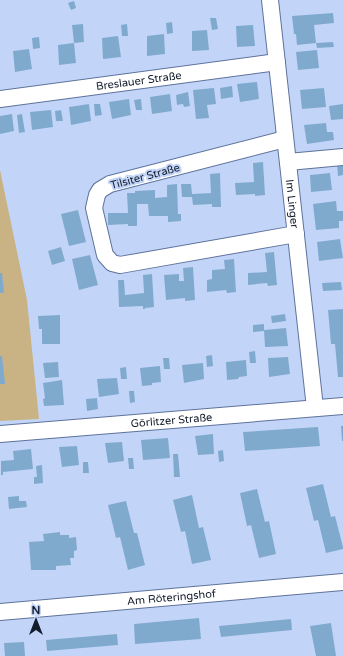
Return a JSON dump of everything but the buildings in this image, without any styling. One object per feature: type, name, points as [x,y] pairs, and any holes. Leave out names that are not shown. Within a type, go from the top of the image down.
[{"type":"street","name":"Im Linger","points":[[270,0],[315,408]]},
{"type":"street","name":"Breslauer Straße","points":[[0,98],[277,62]]},
{"type":"street","name":"Tilsiter Straße","points":[[285,140],[110,184],[100,190],[97,195],[94,208],[105,255],[112,262],[120,265],[296,234]]},
{"type":"street","points":[[288,162],[343,157]]},
{"type":"street","name":"Görlitzer Straße","points":[[0,434],[343,406]]},
{"type":"street","name":"Am Röteringshof","points":[[0,612],[343,582]]},
{"type":"shaded area","points":[[0,170],[27,300],[39,419],[0,421]]}]
